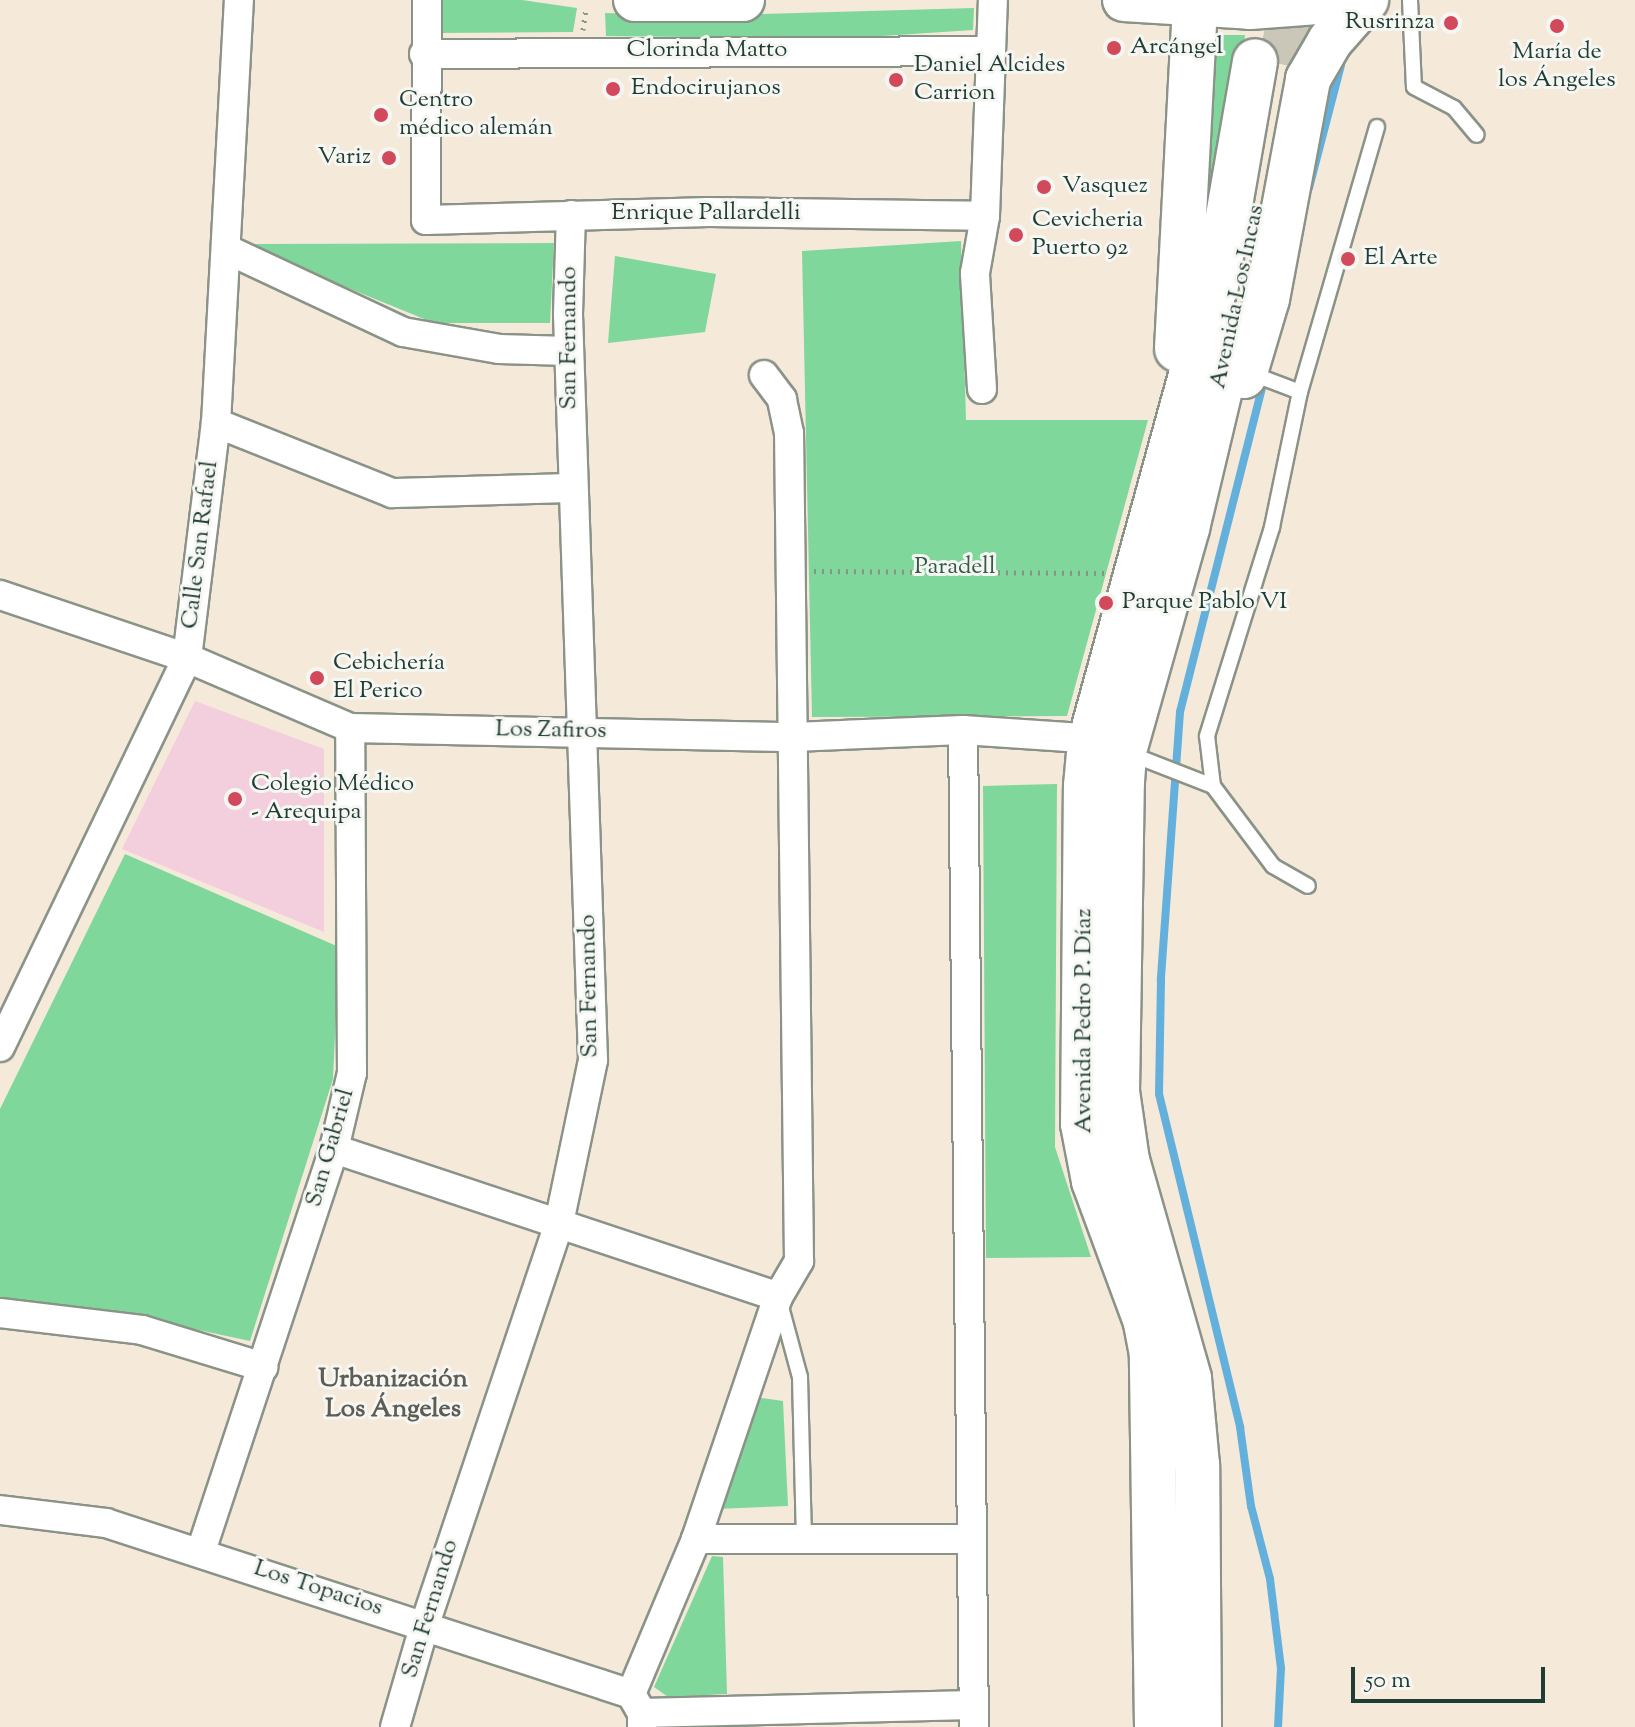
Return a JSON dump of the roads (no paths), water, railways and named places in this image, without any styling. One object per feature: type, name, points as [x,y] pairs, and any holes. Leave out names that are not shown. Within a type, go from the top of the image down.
[{"type":"main road","points":[[635,0],[743,0]]},
{"type":"main road","points":[[1124,0],[1214,1],[1308,7],[1358,0]]},
{"type":"main road","points":[[1187,528],[1261,377],[1267,299],[1308,79],[1330,41],[1366,0]]},
{"type":"main road","points":[[1134,1],[1157,10],[1180,51],[1188,153],[1183,293],[1167,459]]},
{"type":"main road","points":[[1188,153],[1214,1]]},
{"type":"main road","name":"Avenida Los Incas","points":[[1167,459],[1216,285],[1268,63],[1246,280],[1187,528]]},
{"type":"main road","name":"Avenida Pedro P. Díaz","points":[[1157,1727],[1183,1345],[1127,1161],[1117,1092],[1122,753],[1135,573],[1167,459]]},
{"type":"main road","name":"Avenida Pedro P. Díaz","points":[[1122,753],[1187,528]]},
{"type":"main road","name":"Avenida Pedro P. Díaz","points":[[1175,1451],[1199,1727]]},
{"type":"street","name":"Calle San Rafael","points":[[0,1047],[187,658],[216,423],[239,0]]},
{"type":"street","points":[[424,54],[427,0]]},
{"type":"street","points":[[982,389],[975,273],[985,216],[993,0]]},
{"type":"street","name":"Clorinda Matto","points":[[424,54],[989,51]]},
{"type":"street","name":"Enrique Pallardelli","points":[[424,54],[426,220],[571,215],[985,216]]},
{"type":"street","name":"San Fernando","points":[[395,1727],[425,1624],[559,1223],[593,1060],[585,732],[569,351],[571,215]]},
{"type":"street","points":[[226,249],[403,332],[499,349],[569,351]]},
{"type":"street","points":[[764,375],[782,399],[789,433],[799,1261],[778,1297],[638,1711],[803,1718],[973,1716],[963,730]]},
{"type":"street","points":[[216,423],[392,493],[573,488]]},
{"type":"street","name":"Los Zafiros","points":[[0,595],[187,658],[350,728],[794,737],[963,730],[1122,753]]},
{"type":"street","name":"San Gabriel","points":[[201,1551],[334,1149],[352,1073],[350,728]]},
{"type":"street","points":[[334,1149],[778,1297]]},
{"type":"street","points":[[0,1313],[142,1330],[263,1367]]},
{"type":"street","name":"Los Topacios","points":[[0,1510],[106,1523],[201,1551],[425,1624],[638,1711]]},
{"type":"street","points":[[696,1539],[804,1536],[972,1539]]},
{"type":"lane","points":[[1410,0],[1414,87],[1454,108],[1477,135]]},
{"type":"lane","points":[[1308,886],[1273,866],[1213,786],[1207,736],[1272,527],[1300,392],[1377,127]]},
{"type":"lane","points":[[1261,377],[1300,392]]},
{"type":"lane","points":[[1122,753],[1213,786]]},
{"type":"lane","points":[[778,1297],[800,1377],[804,1536]]},
{"type":"waterway","points":[[1309,188],[1341,65]]},
{"type":"waterway","points":[[1264,380],[1180,712],[1161,980],[1159,1094],[1240,1427],[1251,1506],[1270,1579],[1281,1668],[1278,1727]]},
{"type":"tunnel","points":[[1280,64],[1293,0]]},
{"type":"place","name":"Rusrinza","points":[[1451,23]]},
{"type":"place","name":"María de los Ángeles","points":[[1557,26]]},
{"type":"place","name":"Arcángel","points":[[1114,48]]},
{"type":"place","name":"Daniel Alcides Carrion","points":[[896,80]]},
{"type":"place","name":"Endocirujanos","points":[[613,89]]},
{"type":"place","name":"Centro médico alemán","points":[[381,115]]},
{"type":"place","name":"Variz","points":[[389,158]]},
{"type":"place","name":"Vasquez","points":[[1044,187]]},
{"type":"place","name":"Cevicheria Puerto 92","points":[[1016,235]]},
{"type":"place","name":"El Arte","points":[[1348,259]]},
{"type":"place","name":"Parque Pablo VI","points":[[1106,603]]},
{"type":"place","name":"Cebichería El Perico","points":[[317,678]]},
{"type":"place","name":"Colegio Médico - Arequipa","points":[[235,799]]},
{"type":"district","name":"Urbanización Los Ángeles","points":[[393,1395]]},
{"type":"park label","name":"Paradell","points":[[955,568]]}]
